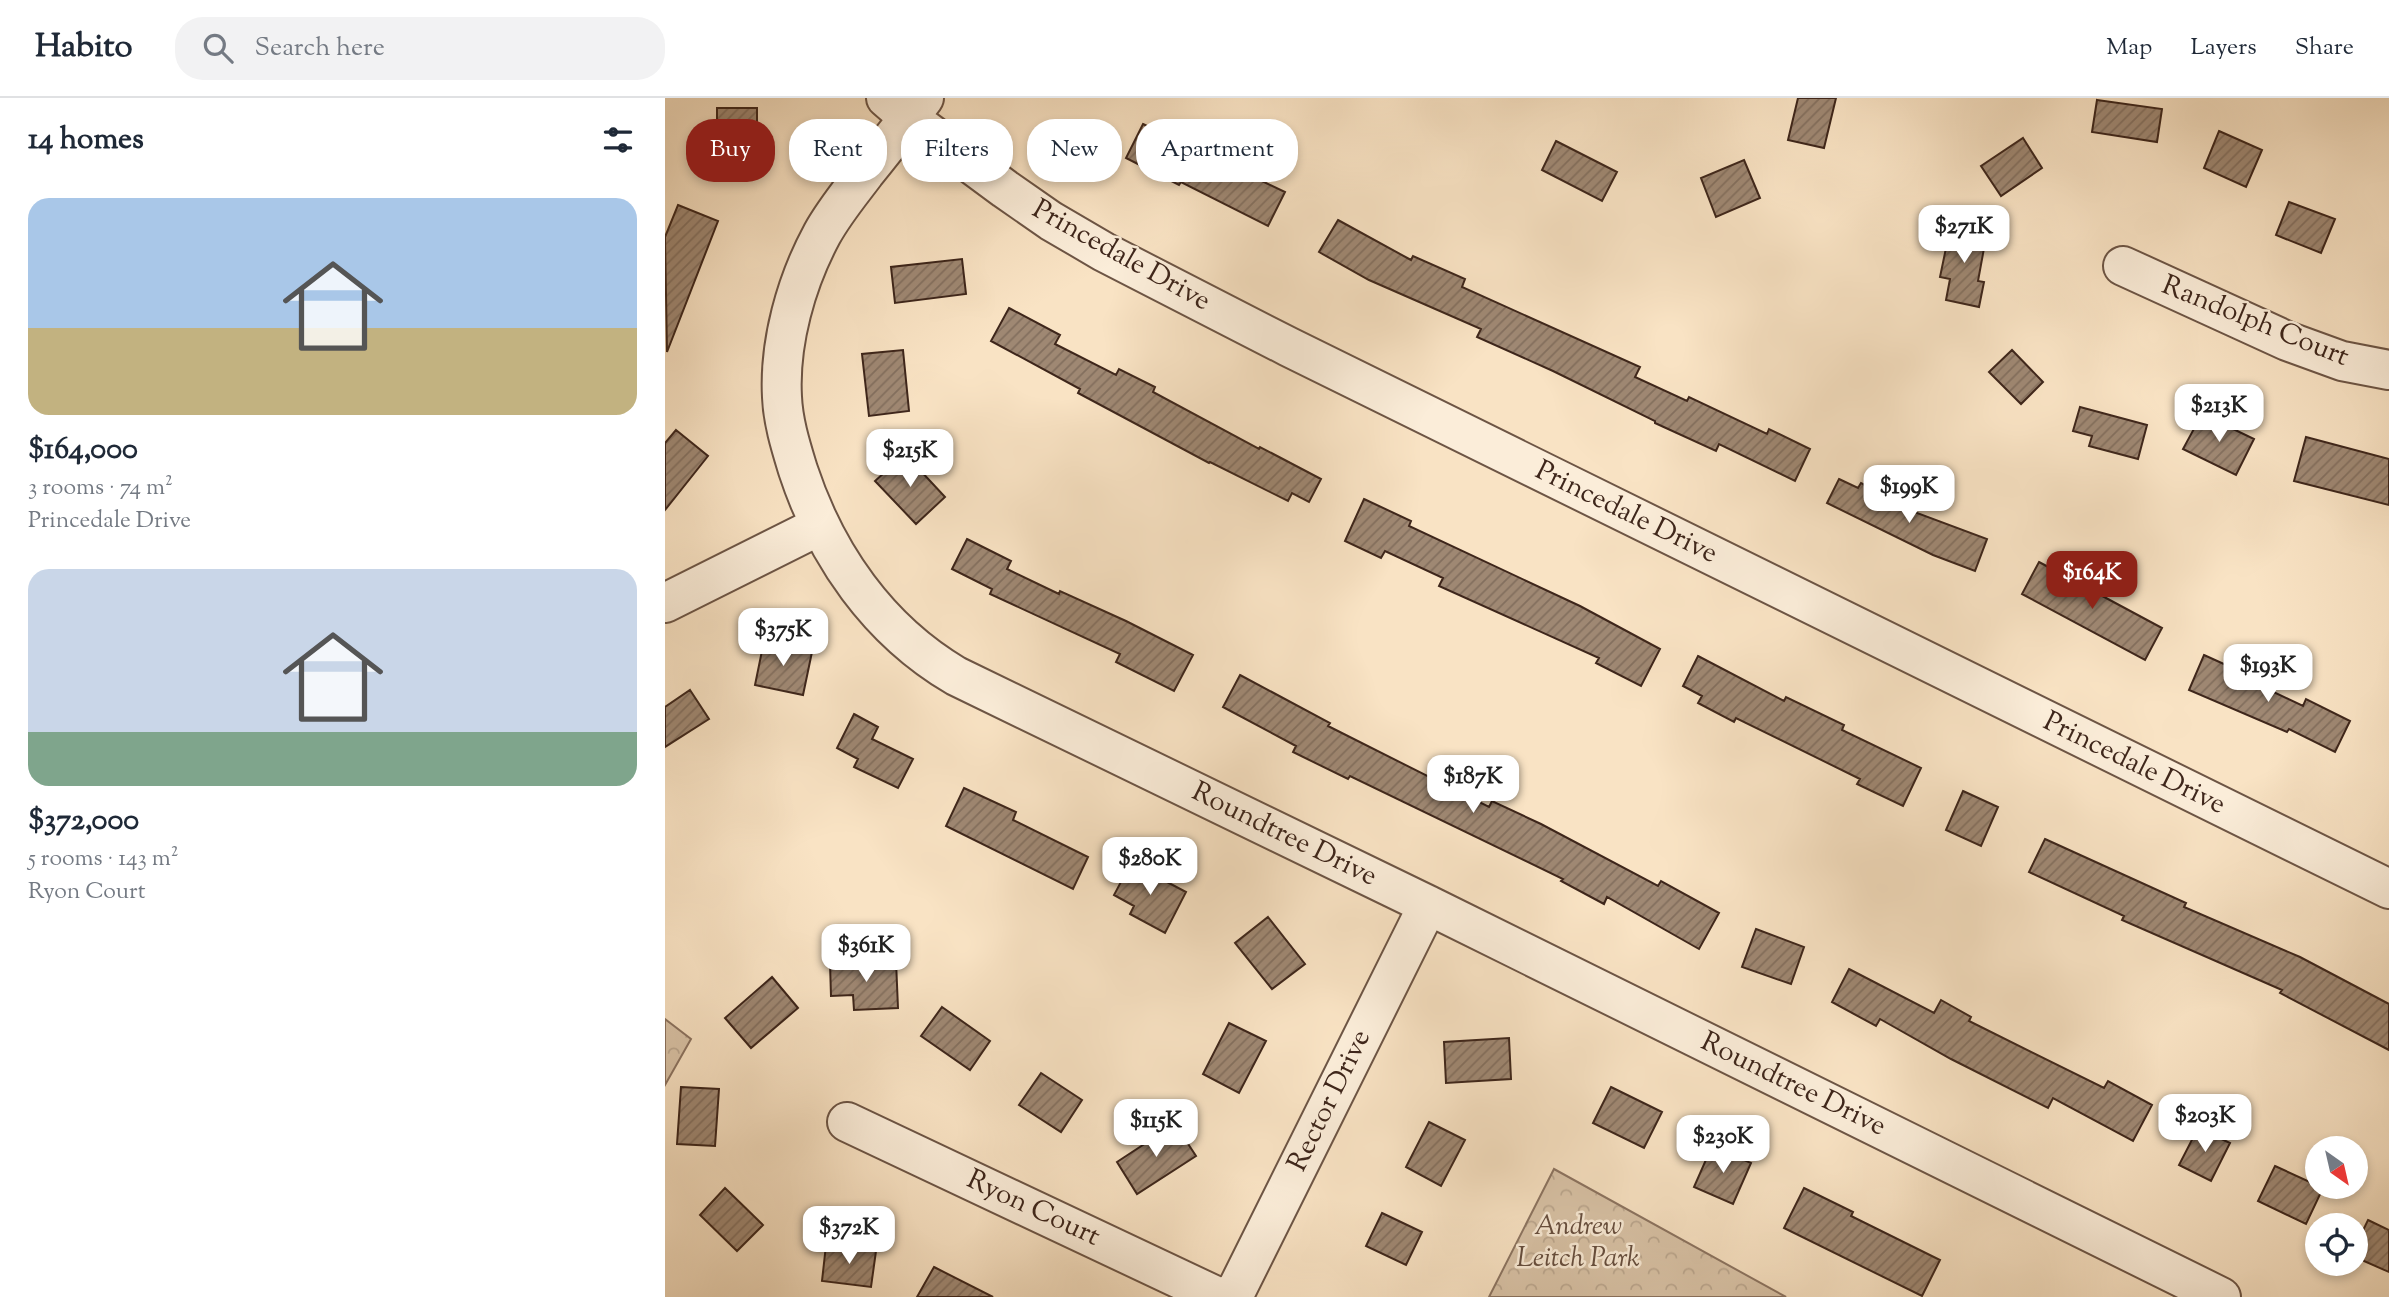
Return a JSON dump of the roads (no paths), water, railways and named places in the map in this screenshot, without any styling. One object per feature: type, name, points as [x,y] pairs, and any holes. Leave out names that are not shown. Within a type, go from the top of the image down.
[{"type":"street","name":"Roundtree Drive","points":[[906,105],[822,233],[808,264],[792,317],[782,372],[782,399],[792,452],[819,526],[837,558],[869,601],[901,637],[929,660],[956,676],[1428,905],[2221,1297]]},
{"type":"street","name":"Princedale Drive","points":[[906,105],[1051,221],[1104,252],[1289,347],[2389,889]]},
{"type":"street","name":"Randolph Court","points":[[2123,266],[2287,341],[2342,361],[2389,370]]},
{"type":"street","points":[[665,603],[819,526]]},
{"type":"street","name":"Rector Drive","points":[[1233,1297],[1428,905]]},
{"type":"street","name":"Ryon Court","points":[[847,1122],[1218,1297]]},
{"type":"park label","name":"Andrew Leitch Park","points":[[1578,1243]]}]
